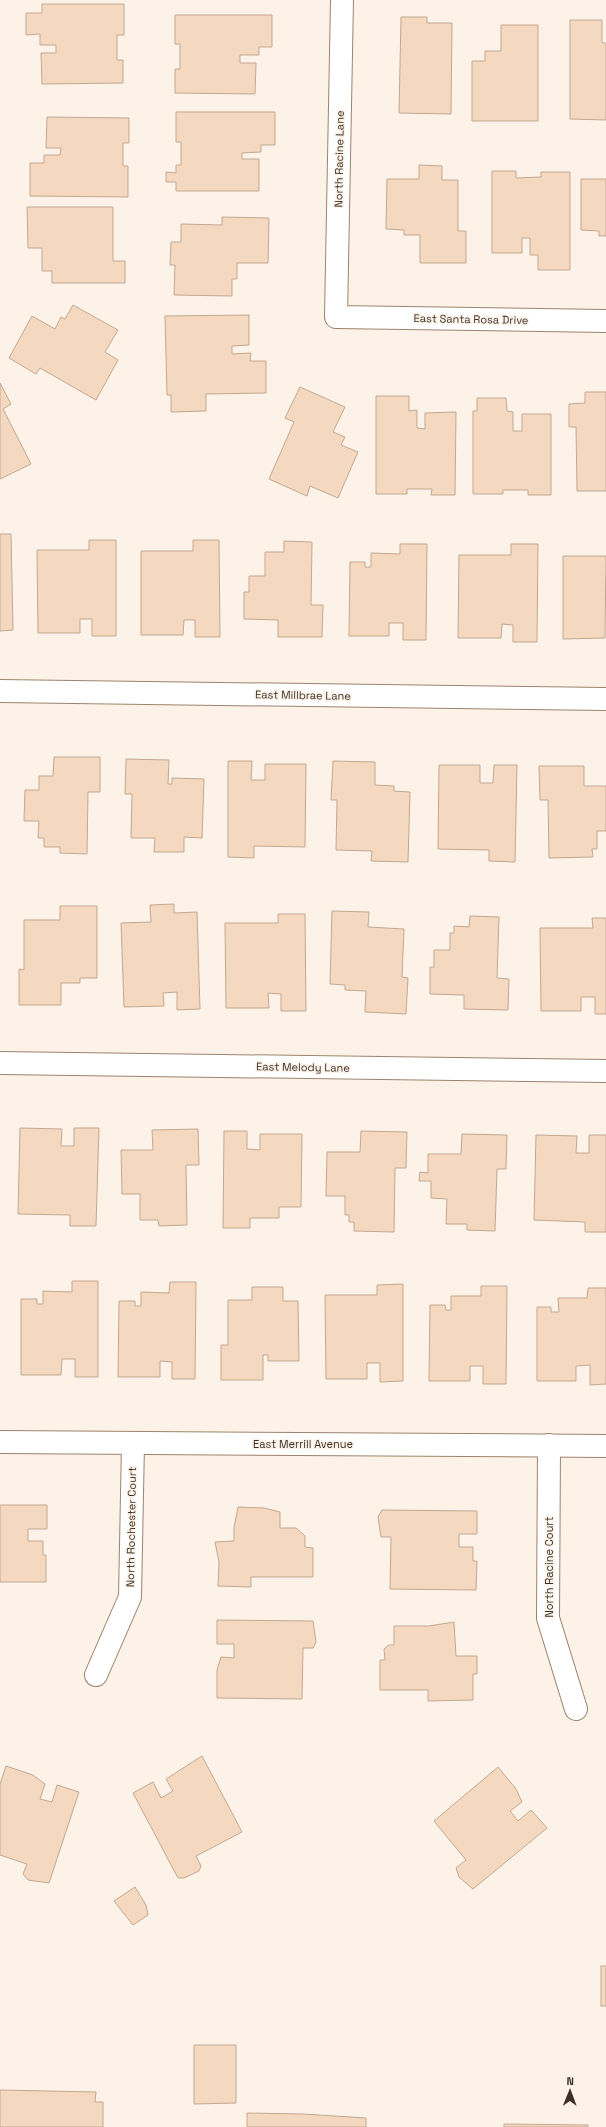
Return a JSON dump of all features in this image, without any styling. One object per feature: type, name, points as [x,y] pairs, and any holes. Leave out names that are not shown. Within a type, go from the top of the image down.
[{"type":"street","name":"North Racine Lane","points":[[336,317],[342,0]]},
{"type":"street","name":"East Santa Rosa Drive","points":[[336,317],[606,321]]},
{"type":"street","name":"East Millbrae Lane","points":[[0,691],[606,699]]},
{"type":"street","name":"East Melody Lane","points":[[0,1063],[606,1071]]},
{"type":"street","name":"East Merrill Avenue","points":[[0,1442],[606,1446]]},
{"type":"street","name":"North Rochester Court","points":[[96,1675],[130,1597],[133,1443]]},
{"type":"street","name":"North Racine Court","points":[[550,1446],[548,1618],[576,1709]]},
{"type":"building","points":[[42,4],[124,4],[124,35],[117,35],[117,60],[123,60],[123,83],[42,84],[41,53],[56,53],[56,45],[40,45],[40,34],[26,35],[26,13],[42,13]]},
{"type":"building","points":[[175,15],[272,15],[272,47],[259,47],[259,55],[240,55],[240,63],[256,63],[255,94],[175,93],[175,69],[180,69],[180,44],[175,44]]},
{"type":"building","points":[[401,17],[427,17],[427,23],[452,23],[451,114],[399,113]]},
{"type":"building","points":[[570,20],[602,20],[602,43],[606,43],[606,120],[570,119]]},
{"type":"building","points":[[501,25],[538,25],[538,121],[472,121],[472,61],[485,61],[485,51],[501,51]]},
{"type":"building","points":[[176,112],[275,112],[275,145],[261,145],[261,152],[242,153],[242,159],[259,159],[259,191],[176,191],[176,182],[166,182],[166,172],[176,173],[176,165],[181,165],[181,142],[176,142]]},
{"type":"building","points":[[47,117],[129,118],[129,143],[123,143],[123,166],[128,166],[128,197],[30,196],[30,163],[44,163],[44,155],[60,155],[61,148],[46,148]]},
{"type":"building","points":[[419,165],[442,166],[442,180],[458,180],[458,231],[466,231],[466,263],[420,263],[420,235],[404,235],[404,230],[386,229],[387,179],[419,179]]},
{"type":"building","points":[[492,171],[516,171],[516,178],[541,177],[541,172],[570,172],[570,270],[538,270],[538,255],[530,255],[530,238],[522,238],[522,253],[492,253]]},
{"type":"building","points":[[581,179],[606,179],[606,236],[599,236],[599,231],[581,230]]},
{"type":"building","points":[[27,207],[113,207],[113,261],[125,261],[125,283],[52,283],[52,271],[42,271],[42,248],[28,248]]},
{"type":"building","points":[[222,217],[269,218],[268,263],[237,263],[237,279],[232,279],[232,296],[174,295],[175,265],[170,265],[171,242],[181,242],[181,224],[222,225]]},
{"type":"building","points":[[73,305],[118,330],[105,352],[118,360],[96,400],[40,368],[36,374],[9,358],[32,316],[55,329],[61,317],[65,319]]},
{"type":"building","points":[[249,315],[249,345],[232,346],[232,354],[251,353],[250,361],[266,361],[266,393],[206,394],[206,411],[171,412],[171,395],[167,395],[165,316]]},
{"type":"building","points":[[0,383],[11,404],[3,409],[31,464],[0,479]]},
{"type":"building","points":[[300,387],[345,407],[333,432],[345,437],[341,445],[358,452],[338,498],[310,486],[307,496],[269,479],[294,422],[285,418]]},
{"type":"building","points":[[585,392],[606,392],[606,491],[577,491],[576,427],[569,427],[569,404],[585,403]]},
{"type":"building","points":[[376,396],[409,396],[409,411],[417,410],[417,428],[425,429],[425,413],[456,412],[455,495],[431,495],[432,489],[407,489],[407,494],[376,494]]},
{"type":"building","points":[[477,398],[506,398],[507,411],[513,412],[513,431],[522,431],[522,414],[551,414],[551,495],[528,495],[528,490],[503,490],[503,494],[473,494],[473,411],[477,411]]},
{"type":"building","points":[[0,534],[11,534],[13,630],[0,631]]},
{"type":"building","points":[[89,540],[116,540],[116,636],[92,636],[92,619],[80,619],[80,633],[38,633],[37,550],[89,550]]},
{"type":"building","points":[[193,540],[219,540],[220,637],[195,637],[195,620],[184,620],[183,635],[141,635],[141,551],[193,551]]},
{"type":"building","points":[[284,541],[312,542],[311,605],[323,605],[322,637],[278,637],[278,620],[244,619],[244,592],[249,592],[249,576],[265,576],[265,552],[284,552]]},
{"type":"building","points":[[400,544],[427,544],[426,640],[403,640],[403,623],[389,623],[389,636],[349,636],[350,562],[365,562],[365,567],[371,567],[371,553],[400,554]]},
{"type":"building","points":[[511,544],[538,544],[537,642],[513,642],[513,625],[502,624],[501,638],[458,638],[459,555],[511,555]]},
{"type":"building","points":[[563,556],[606,556],[605,638],[563,639]]},
{"type":"building","points":[[54,757],[100,757],[100,792],[88,792],[87,854],[60,853],[60,847],[44,847],[44,838],[38,838],[39,821],[24,821],[25,790],[39,790],[39,776],[53,776]]},
{"type":"building","points":[[126,759],[169,760],[168,784],[172,784],[172,778],[204,779],[202,838],[184,837],[184,852],[154,852],[155,838],[131,838],[132,794],[125,794]]},
{"type":"building","points":[[228,761],[252,761],[251,780],[265,780],[265,764],[306,764],[305,847],[254,846],[254,858],[228,857]]},
{"type":"building","points":[[333,761],[375,762],[375,785],[394,786],[394,791],[410,792],[408,862],[371,861],[372,851],[336,850],[337,800],[331,800]]},
{"type":"building","points":[[439,765],[480,765],[480,783],[493,783],[494,765],[517,765],[515,862],[489,861],[489,850],[438,849]]},
{"type":"building","points":[[539,766],[584,766],[584,786],[606,786],[606,831],[597,831],[597,849],[592,849],[593,857],[549,858],[548,800],[540,800]]},
{"type":"building","points":[[174,904],[174,913],[197,912],[200,1009],[177,1010],[177,992],[163,993],[164,1006],[124,1007],[121,923],[151,922],[150,905]]},
{"type":"building","points":[[60,906],[97,906],[97,978],[80,978],[80,983],[61,983],[61,1005],[19,1005],[19,969],[24,970],[24,920],[60,920]]},
{"type":"building","points":[[332,911],[369,912],[368,927],[404,929],[402,977],[408,978],[406,1014],[365,1012],[366,991],[345,990],[345,985],[330,984]]},
{"type":"building","points":[[278,914],[305,914],[306,1011],[281,1011],[281,994],[268,993],[269,1008],[226,1008],[225,923],[278,923]]},
{"type":"building","points":[[470,916],[499,917],[497,978],[509,979],[508,1010],[464,1009],[464,995],[430,994],[430,967],[434,967],[434,950],[450,950],[450,933],[454,933],[454,926],[469,927]]},
{"type":"building","points":[[592,918],[606,918],[606,1014],[595,1014],[595,997],[581,997],[581,1011],[541,1011],[540,928],[593,928]]},
{"type":"building","points":[[20,1128],[62,1129],[61,1146],[74,1146],[74,1128],[99,1128],[96,1226],[70,1226],[70,1215],[18,1214]]},
{"type":"building","points":[[198,1129],[199,1165],[186,1165],[187,1225],[159,1226],[158,1220],[140,1220],[140,1194],[122,1194],[121,1150],[153,1150],[152,1130]]},
{"type":"building","points":[[224,1131],[247,1131],[247,1149],[260,1150],[260,1134],[302,1134],[301,1207],[279,1207],[279,1218],[250,1218],[250,1228],[223,1228]]},
{"type":"building","points":[[361,1131],[407,1132],[406,1168],[395,1168],[394,1232],[354,1231],[354,1222],[349,1222],[349,1215],[345,1215],[345,1196],[326,1196],[327,1152],[360,1152]]},
{"type":"building","points":[[462,1134],[507,1135],[506,1169],[497,1169],[495,1231],[467,1230],[467,1224],[446,1224],[447,1199],[431,1198],[431,1181],[419,1181],[420,1172],[428,1173],[428,1154],[461,1154]]},
{"type":"building","points":[[536,1135],[577,1136],[576,1153],[589,1153],[589,1135],[606,1135],[606,1232],[585,1232],[585,1222],[534,1220]]},
{"type":"building","points":[[72,1281],[98,1281],[98,1377],[75,1377],[75,1359],[62,1359],[61,1375],[21,1375],[21,1299],[37,1299],[37,1304],[43,1304],[43,1291],[72,1292]]},
{"type":"building","points":[[170,1282],[196,1282],[195,1379],[172,1379],[172,1362],[160,1361],[160,1377],[118,1377],[119,1301],[135,1301],[135,1306],[141,1306],[141,1292],[169,1293]]},
{"type":"building","points":[[403,1284],[403,1381],[380,1382],[380,1363],[367,1363],[367,1379],[326,1379],[325,1295],[377,1295],[377,1285]]},
{"type":"building","points":[[481,1286],[507,1286],[506,1384],[483,1384],[483,1366],[470,1366],[470,1381],[429,1381],[430,1305],[445,1305],[446,1310],[451,1310],[451,1296],[481,1296]]},
{"type":"building","points":[[252,1287],[283,1287],[283,1301],[298,1301],[299,1361],[268,1361],[268,1355],[263,1355],[263,1380],[221,1380],[221,1345],[228,1345],[228,1300],[252,1300]]},
{"type":"building","points":[[588,1288],[606,1288],[606,1384],[590,1385],[590,1365],[576,1366],[576,1381],[537,1381],[537,1307],[551,1307],[551,1312],[559,1312],[558,1298],[587,1298]]},
{"type":"building","points":[[0,1505],[47,1505],[47,1529],[28,1529],[28,1541],[43,1541],[43,1555],[46,1555],[46,1582],[0,1582]]},
{"type":"building","points":[[238,1507],[264,1508],[280,1512],[280,1528],[296,1528],[305,1536],[305,1547],[313,1548],[313,1577],[251,1577],[251,1587],[218,1586],[219,1562],[215,1542],[234,1541],[234,1528]]},
{"type":"building","points":[[382,1510],[477,1511],[477,1534],[459,1534],[459,1547],[473,1547],[473,1561],[477,1561],[476,1590],[390,1589],[391,1537],[381,1537],[378,1517]]},
{"type":"building","points":[[217,1620],[313,1621],[316,1642],[313,1648],[303,1648],[302,1699],[217,1698],[217,1670],[221,1657],[234,1658],[234,1644],[217,1644]]},
{"type":"building","points":[[454,1622],[456,1656],[477,1656],[477,1674],[473,1674],[473,1700],[428,1701],[428,1690],[380,1690],[380,1660],[385,1660],[384,1649],[389,1645],[394,1645],[394,1626],[429,1626]]},
{"type":"building","points":[[202,1756],[242,1832],[196,1856],[201,1866],[199,1871],[184,1878],[178,1878],[133,1793],[153,1782],[161,1798],[173,1791],[166,1779]]},
{"type":"building","points":[[6,1766],[33,1775],[45,1784],[40,1799],[52,1802],[57,1785],[79,1792],[49,1883],[28,1880],[23,1874],[27,1864],[0,1855],[0,1784]]},
{"type":"building","points":[[498,1767],[516,1789],[522,1802],[510,1811],[518,1821],[531,1810],[547,1828],[473,1889],[459,1877],[456,1868],[466,1860],[434,1821]]},
{"type":"building","points":[[135,1887],[146,1905],[148,1915],[133,1925],[114,1901]]},
{"type":"building","points":[[601,1966],[606,1966],[606,2006],[601,2006]]},
{"type":"building","points":[[194,2045],[236,2045],[236,2103],[194,2104]]},
{"type":"building","points":[[0,2090],[96,2092],[95,2102],[103,2102],[103,2127],[0,2127]]},
{"type":"building","points":[[247,2113],[303,2114],[366,2118],[366,2127],[247,2127]]},
{"type":"building","points":[[504,2124],[588,2125],[588,2127],[504,2127]]}]
